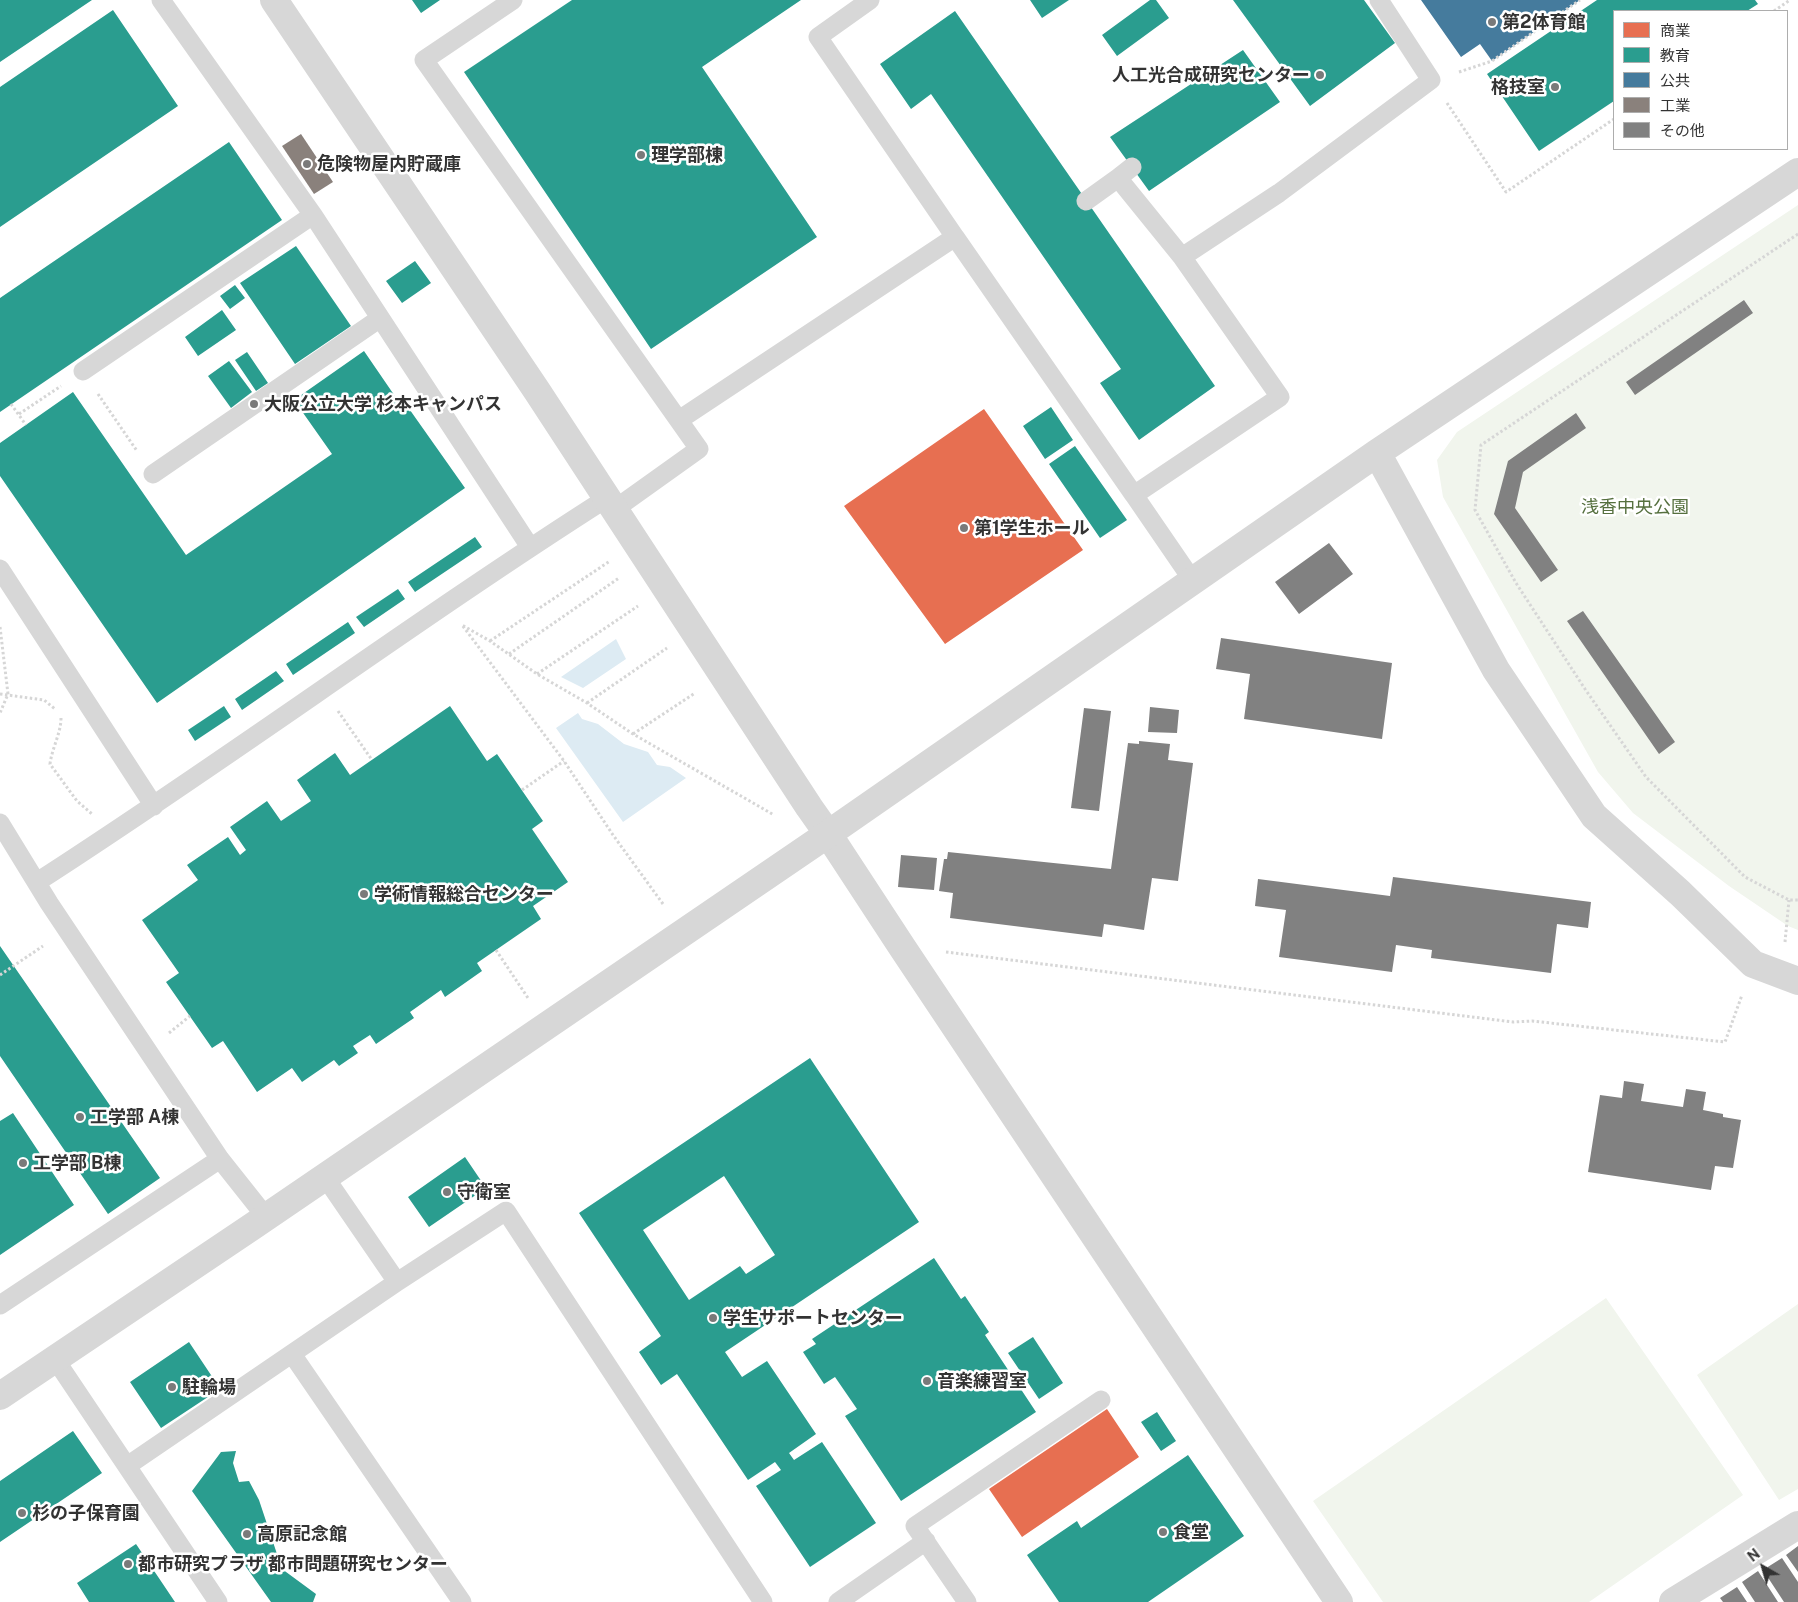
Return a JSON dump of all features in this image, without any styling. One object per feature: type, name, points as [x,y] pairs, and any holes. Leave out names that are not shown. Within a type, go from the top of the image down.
[{"type":"street","points":[[274,0],[532,383],[809,807],[1339,1602]]},
{"type":"street","points":[[0,1396],[828,834],[1377,453],[1798,172]]},
{"type":"street","points":[[1377,453],[1496,670],[1594,816],[1680,893],[1753,964],[1790,979]]},
{"type":"street","points":[[1673,1602],[1798,1524]]},
{"type":"lane","points":[[37,882],[154,806],[530,547],[611,503],[699,449],[424,60],[513,0]]},
{"type":"lane","points":[[870,0],[818,37],[1193,580]]},
{"type":"lane","points":[[1182,257],[1279,193],[1431,80],[1379,0]]},
{"type":"lane","points":[[167,2],[313,215],[379,319],[435,399],[530,547]]},
{"type":"lane","points":[[1086,201],[1125,172],[1280,397],[1134,495]]},
{"type":"lane","points":[[83,372],[313,215]]},
{"type":"lane","points":[[679,420],[955,237]]},
{"type":"lane","points":[[153,474],[379,319]]},
{"type":"lane","points":[[0,569],[154,806]]},
{"type":"lane","points":[[0,823],[49,903],[220,1159],[266,1217]]},
{"type":"lane","points":[[0,1305],[220,1159]]},
{"type":"lane","points":[[325,1177],[398,1282]]},
{"type":"lane","points":[[127,1466],[398,1282],[506,1212],[763,1602]]},
{"type":"lane","points":[[292,1354],[462,1602]]},
{"type":"lane","points":[[55,1359],[218,1602]]},
{"type":"lane","points":[[967,1602],[915,1526],[1101,1400]]},
{"type":"lane","points":[[838,1602],[926,1541]]},
{"type":"path","points":[[1580,0],[1492,61],[1431,80],[1506,192],[1613,120]]},
{"type":"path","points":[[1775,10],[1790,0]]},
{"type":"path","points":[[1798,234],[1482,445],[1475,510],[1537,616],[1646,777],[1745,877],[1789,900],[1798,900]]},
{"type":"path","points":[[18,414],[83,372],[153,474]]},
{"type":"path","points":[[12,404],[26,425]]},
{"type":"path","points":[[490,641],[614,558]]},
{"type":"path","points":[[509,654],[625,574]]},
{"type":"path","points":[[537,674],[644,602]]},
{"type":"path","points":[[664,904],[613,835],[564,761],[462,625],[490,641],[537,674],[587,703],[633,734],[775,816]]},
{"type":"path","points":[[0,628],[8,694],[0,713]]},
{"type":"path","points":[[587,703],[673,644]]},
{"type":"path","points":[[633,734],[702,688]]},
{"type":"path","points":[[0,694],[44,700],[54,708],[62,719],[52,750],[50,764],[77,801],[98,818],[122,827]]},
{"type":"path","points":[[336,709],[372,760]]},
{"type":"path","points":[[522,790],[564,761]]},
{"type":"path","points":[[1789,900],[1790,979]]},
{"type":"path","points":[[0,975],[43,946]]},
{"type":"path","points":[[902,947],[1513,1022],[1532,1021],[1725,1042],[1753,964]]},
{"type":"path","points":[[496,950],[528,998]]},
{"type":"green space","name":"浅香中央公園","points":[[1798,205],[1798,930],[1788,926],[1729,886],[1633,813],[1598,772],[1443,497],[1437,460],[1457,432]]},
{"type":"green space","points":[[1606,1298],[1743,1495],[1589,1602],[1383,1602],[1313,1501]]},
{"type":"green space","points":[[1798,1304],[1798,1489],[1779,1500],[1697,1375]]},
{"type":"shaded area","points":[[616,639],[626,659],[583,688],[561,677]]},
{"type":"shaded area","points":[[578,713],[582,719],[598,724],[624,744],[648,752],[657,765],[670,767],[686,778],[623,822],[556,728]]},
{"type":"building: 商業","name":"第1学生ホール","points":[[984,409],[1083,550],[945,644],[844,506]]},
{"type":"building: 商業","points":[[1107,1409],[1139,1457],[1022,1537],[989,1489]]},
{"type":"building: 教育","points":[[0,0],[92,0],[0,62]]},
{"type":"building: 教育","points":[[412,0],[440,0],[421,13]]},
{"type":"building: 教育","name":"理学部棟","points":[[572,0],[801,0],[702,67],[817,237],[651,349],[464,72]]},
{"type":"building: 教育","points":[[1030,0],[1069,0],[1042,18]]},
{"type":"building: 教育","points":[[1150,0],[1156,0],[1169,18],[1117,56],[1102,35]]},
{"type":"building: 教育","name":"人工光合成研究センター","points":[[1233,0],[1364,0],[1395,43],[1310,106]]},
{"type":"building: 教育","name":"格技室","points":[[1597,0],[1755,0],[1758,4],[1749,10],[1613,10],[1613,102],[1539,151],[1487,74]]},
{"type":"building: 教育","points":[[113,10],[178,106],[0,227],[0,87]]},
{"type":"building: 教育","points":[[955,11],[1215,386],[1139,440],[1100,383],[1121,369],[931,94],[911,109],[880,64]]},
{"type":"building: 教育","points":[[1243,50],[1280,102],[1149,191],[1110,137]]},
{"type":"building: 教育","points":[[229,142],[282,220],[0,412],[0,298]]},
{"type":"building: 教育","points":[[296,246],[351,326],[295,364],[240,283]]},
{"type":"building: 教育","points":[[415,261],[431,283],[402,303],[386,281]]},
{"type":"building: 教育","points":[[235,285],[245,298],[230,309],[220,296]]},
{"type":"building: 教育","points":[[222,310],[236,330],[198,356],[185,337]]},
{"type":"building: 教育","points":[[364,351],[401,405],[405,403],[465,488],[157,703],[0,476],[0,443],[73,392],[186,555],[332,454],[294,400]]},
{"type":"building: 教育","points":[[247,352],[268,383],[256,391],[235,360]]},
{"type":"building: 教育","points":[[229,361],[252,392],[231,408],[208,376]]},
{"type":"building: 教育","points":[[1051,407],[1073,440],[1045,459],[1023,426]]},
{"type":"building: 教育","points":[[1075,446],[1127,520],[1100,538],[1049,464]]},
{"type":"building: 教育","points":[[475,537],[482,547],[415,592],[408,582]]},
{"type":"building: 教育","points":[[398,589],[405,599],[364,627],[356,617]]},
{"type":"building: 教育","points":[[348,622],[355,633],[293,675],[286,664]]},
{"type":"building: 教育","points":[[276,671],[284,681],[242,710],[235,699]]},
{"type":"building: 教育","points":[[224,706],[231,717],[195,741],[188,730]]},
{"type":"building: 教育","name":"学術情報総合センター","points":[[450,706],[487,761],[497,754],[543,821],[532,829],[568,882],[533,906],[541,919],[477,963],[482,971],[445,997],[441,990],[410,1012],[414,1018],[376,1044],[370,1035],[353,1046],[358,1053],[339,1066],[334,1060],[302,1082],[292,1068],[257,1092],[223,1041],[212,1048],[166,982],[179,973],[142,920],[198,880],[187,865],[228,837],[240,855],[246,850],[230,827],[267,801],[281,821],[311,801],[297,780],[335,753],[350,775]]},
{"type":"building: 教育","name":"工学部 A棟","points":[[0,946],[160,1178],[108,1214],[0,1056]]},
{"type":"building: 教育","name":"学生サポートセンター","points":[[810,1058],[919,1222],[725,1352],[742,1377],[767,1361],[816,1434],[789,1453],[794,1460],[822,1442],[876,1523],[810,1567],[756,1486],[781,1470],[775,1462],[748,1480],[677,1374],[661,1385],[639,1352],[661,1336],[579,1213]],"holes":[[[724,1176],[775,1255],[746,1274],[740,1266],[689,1300],[643,1230]]]},
{"type":"building: 教育","name":"工学部 B棟","points":[[13,1113],[74,1205],[0,1255],[0,1121]]},
{"type":"building: 教育","name":"守衛室","points":[[465,1157],[486,1188],[429,1227],[408,1197]]},
{"type":"building: 教育","name":"音楽練習室","points":[[934,1258],[961,1299],[965,1296],[989,1332],[985,1335],[1036,1412],[901,1501],[845,1416],[857,1409],[835,1377],[824,1384],[803,1352],[816,1344],[812,1339]]},
{"type":"building: 教育","points":[[1033,1337],[1063,1383],[1039,1399],[1008,1353]]},
{"type":"building: 教育","name":"駐輪場","points":[[189,1342],[213,1378],[207,1382],[214,1393],[161,1428],[130,1382]]},
{"type":"building: 教育","points":[[1157,1412],[1176,1441],[1161,1451],[1141,1422]]},
{"type":"building: 教育","name":"杉の子保育園","points":[[73,1431],[102,1473],[0,1542],[0,1481]]},
{"type":"building: 教育","name":"高原記念館","points":[[236,1451],[233,1463],[239,1482],[249,1481],[259,1500],[282,1569],[316,1594],[313,1602],[271,1602],[192,1491],[221,1452]]},
{"type":"building: 教育","name":"食堂","points":[[1188,1455],[1244,1536],[1148,1602],[1059,1602],[1027,1555],[1077,1521],[1081,1528]]},
{"type":"building: 教育","name":"都市研究プラザ 都市問題研究センター","points":[[136,1544],[175,1602],[89,1602],[77,1583]]},
{"type":"building: 公共","name":"第2体育館","points":[[1421,0],[1580,0],[1492,61],[1480,44],[1461,57]]},
{"type":"building: 工業","name":"危険物屋内貯蔵庫","points":[[301,134],[333,182],[314,194],[282,146]]},
{"type":"building: その他","points":[[1744,300],[1753,313],[1635,395],[1626,382]]},
{"type":"building: その他","points":[[1576,413],[1586,428],[1523,472],[1515,508],[1558,570],[1541,582],[1494,514],[1508,461]]},
{"type":"building: その他","points":[[1329,543],[1353,574],[1299,614],[1275,582]]},
{"type":"building: その他","points":[[1583,611],[1675,742],[1659,754],[1567,621]]},
{"type":"building: その他","points":[[1221,638],[1392,663],[1382,739],[1244,719],[1250,674],[1216,669]]},
{"type":"building: その他","points":[[1150,707],[1179,710],[1177,733],[1148,732]]},
{"type":"building: その他","points":[[1084,708],[1111,711],[1099,811],[1071,808]]},
{"type":"building: その他","points":[[1139,741],[1170,744],[1168,760],[1193,763],[1178,881],[1152,878],[1144,930],[1104,924],[1102,937],[950,918],[953,893],[939,891],[944,859],[947,859],[948,852],[1111,869],[1128,743],[1139,744]]},
{"type":"building: その他","points":[[901,855],[937,858],[934,890],[898,887]]},
{"type":"building: その他","points":[[1393,877],[1591,902],[1588,928],[1557,924],[1551,973],[1431,958],[1432,950],[1396,945],[1392,972],[1279,957],[1286,910],[1255,906],[1258,879],[1390,896]]},
{"type":"building: その他","points":[[1624,1081],[1644,1084],[1641,1101],[1683,1107],[1686,1089],[1706,1092],[1703,1110],[1723,1114],[1723,1117],[1741,1120],[1733,1168],[1715,1166],[1711,1190],[1588,1172],[1600,1095],[1622,1098]]},
{"type":"building: その他","points":[[1798,1546],[1798,1572],[1786,1555]]},
{"type":"building: その他","points":[[1782,1558],[1798,1582],[1798,1602],[1784,1602],[1763,1570]]},
{"type":"building: その他","points":[[1758,1571],[1778,1602],[1755,1602],[1742,1582]]},
{"type":"building: その他","points":[[1737,1587],[1747,1602],[1723,1602],[1720,1598]]},
{"type":"place","name":"第2体育館","points":[[1492,22]]},
{"type":"place","name":"人工光合成研究センター","points":[[1320,75]]},
{"type":"place","name":"格技室","points":[[1555,87]]},
{"type":"place","name":"理学部棟","points":[[641,155]]},
{"type":"place","name":"危険物屋内貯蔵庫","points":[[307,164]]},
{"type":"place","name":"大阪公立大学 杉本キャンパス","points":[[254,404]]},
{"type":"place","name":"第1学生ホール","points":[[964,528]]},
{"type":"place","name":"学術情報総合センター","points":[[364,894]]},
{"type":"place","name":"工学部 A棟","points":[[80,1117]]},
{"type":"place","name":"工学部 B棟","points":[[23,1163]]},
{"type":"place","name":"守衛室","points":[[447,1192]]},
{"type":"place","name":"学生サポートセンター","points":[[713,1318]]},
{"type":"place","name":"音楽練習室","points":[[927,1381]]},
{"type":"place","name":"駐輪場","points":[[172,1387]]},
{"type":"place","name":"杉の子保育園","points":[[22,1513]]},
{"type":"place","name":"食堂","points":[[1163,1532]]},
{"type":"place","name":"高原記念館","points":[[247,1534]]},
{"type":"place","name":"都市研究プラザ 都市問題研究センター","points":[[128,1564]]}]
